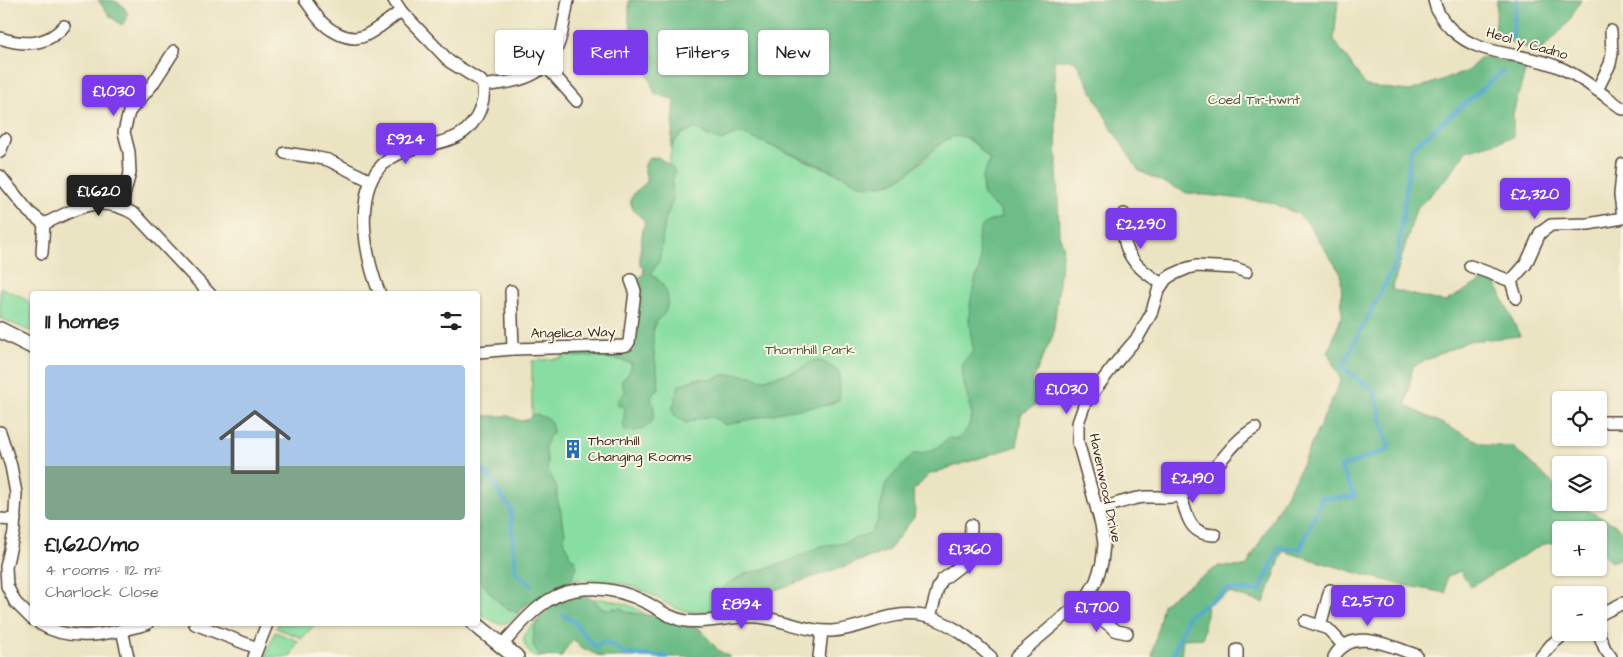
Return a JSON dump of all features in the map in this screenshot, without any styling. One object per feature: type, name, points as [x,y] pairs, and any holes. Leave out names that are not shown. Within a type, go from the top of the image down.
[{"type":"street","points":[[305,0],[326,26],[333,31],[353,37],[362,37],[368,34],[401,10]]},
{"type":"street","points":[[379,291],[371,271],[365,241],[364,221],[371,181],[377,171],[394,157],[408,150],[440,144],[470,127],[477,117],[484,94],[481,81],[460,70],[450,62],[401,10],[394,0]]},
{"type":"street","points":[[562,30],[568,0]]},
{"type":"street","name":"Heol y Cadno","points":[[1434,0],[1438,12],[1447,25],[1468,41],[1480,47],[1526,57],[1569,72],[1623,109]]},
{"type":"street","points":[[0,38],[22,44],[42,42],[59,32],[64,26]]},
{"type":"street","points":[[1597,90],[1610,64],[1612,54],[1611,31]]},
{"type":"street","points":[[121,207],[130,173],[130,157],[124,132],[129,112],[152,85],[174,51]]},
{"type":"street","points":[[483,86],[520,80],[529,75]]},
{"type":"street","points":[[554,75],[577,102]]},
{"type":"street","points":[[0,152],[5,139]]},
{"type":"street","points":[[285,153],[313,156],[328,160],[371,181]]},
{"type":"street","points":[[1511,280],[1526,264],[1540,233],[1551,224],[1588,224],[1623,217],[1620,189],[1623,164]]},
{"type":"street","points":[[0,176],[29,212],[44,224]]},
{"type":"street","points":[[44,224],[88,205],[99,204],[121,207],[136,215],[207,291]]},
{"type":"street","points":[[1124,214],[1123,236],[1130,258],[1136,266],[1162,284],[1172,275],[1196,266],[1235,268],[1246,272]]},
{"type":"street","points":[[42,253],[44,224]]},
{"type":"street","points":[[1470,266],[1511,280]]},
{"type":"street","name":"Angelica Way","points":[[480,352],[627,345],[629,342],[635,290],[631,280]]},
{"type":"street","points":[[1511,280],[1516,298]]},
{"type":"street","name":"Havenwood Drive","points":[[1016,657],[1081,604],[1096,581],[1104,554],[1103,533],[1078,442],[1078,423],[1085,403],[1142,332],[1162,284]]},
{"type":"street","name":"Angelica Way","points":[[512,291],[513,349]]},
{"type":"street","points":[[0,330],[30,345]]},
{"type":"street","points":[[1607,422],[1623,422]]},
{"type":"street","points":[[1097,510],[1146,497],[1166,498],[1181,496],[1198,485],[1230,449],[1255,428]]},
{"type":"street","points":[[0,432],[16,492],[12,543],[6,567],[7,586],[15,602],[30,617]]},
{"type":"street","points":[[1181,496],[1192,526],[1198,532],[1205,535],[1215,535]]},
{"type":"street","points":[[0,519],[15,520]]},
{"type":"street","points":[[930,617],[942,580],[967,561],[970,555],[971,525]]},
{"type":"street","points":[[502,645],[534,611],[551,597],[570,591],[602,589],[626,594],[643,601],[670,617],[684,621],[706,622],[736,616],[759,617],[822,631],[850,629],[890,616],[909,614],[930,617],[958,631],[991,657]]},
{"type":"street","points":[[1320,626],[1330,590]]},
{"type":"street","points":[[1607,611],[1623,602]]},
{"type":"street","points":[[1081,604],[1117,631],[1127,633]]},
{"type":"street","points":[[1305,620],[1328,628],[1344,646]]},
{"type":"street","points":[[45,626],[61,632],[88,636],[139,626]]},
{"type":"street","points":[[199,626],[256,652],[265,626]]},
{"type":"street","points":[[478,626],[516,657]]},
{"type":"street","points":[[122,630],[128,657]]},
{"type":"street","points":[[819,657],[822,631]]},
{"type":"street","points":[[1334,657],[1338,650],[1348,642],[1361,640],[1372,641],[1399,653],[1416,655]]},
{"type":"street","points":[[1541,657],[1556,641]]},
{"type":"street","points":[[1602,641],[1611,657]]},
{"type":"green space","points":[[98,0],[113,1],[121,4],[128,16],[122,25],[110,16]]},
{"type":"green space","name":"Coed Tir-hwnt","points":[[629,0],[1338,0],[1334,40],[1366,86],[1409,91],[1466,72],[1482,57],[1527,65],[1513,113],[1513,137],[1466,151],[1447,178],[1416,209],[1392,290],[1445,302],[1485,279],[1496,284],[1520,336],[1469,341],[1413,366],[1406,406],[1486,445],[1513,447],[1552,483],[1552,511],[1590,511],[1617,526],[1623,534],[1623,557],[1611,562],[1607,558],[1607,521],[1552,521],[1552,543],[1541,545],[1471,587],[1460,571],[1446,577],[1446,593],[1403,585],[1283,551],[1264,603],[1229,593],[1207,605],[1203,638],[1183,639],[1181,657],[1152,657],[1163,604],[1219,566],[1246,567],[1298,473],[1341,380],[1328,353],[1342,315],[1341,274],[1309,225],[1298,214],[1270,202],[1187,193],[1139,171],[1112,129],[1075,60],[1054,60],[1059,235],[1063,246],[1053,335],[1032,381],[1039,394],[1039,403],[1021,414],[1017,446],[930,474],[913,491],[914,517],[888,551],[755,597],[731,611],[722,609],[717,606],[720,593],[726,585],[746,573],[787,562],[824,545],[840,544],[870,533],[877,523],[886,483],[913,454],[932,450],[949,438],[958,439],[968,428],[972,415],[963,380],[962,363],[974,351],[970,334],[969,311],[975,280],[980,266],[978,237],[981,228],[985,224],[1001,218],[1000,211],[983,196],[982,179],[990,160],[975,144],[965,137],[956,136],[937,146],[899,179],[890,183],[873,186],[860,184],[836,172],[740,133],[721,141],[696,128],[681,134],[671,147],[675,100],[655,94],[648,75],[648,30],[632,30],[629,22]]},
{"type":"green space","points":[[1497,0],[1581,0],[1568,23],[1539,53],[1495,36]]},
{"type":"green space","name":"Thornhill Park","points":[[696,128],[707,135],[721,140],[740,133],[864,185],[892,183],[923,161],[941,142],[955,135],[965,137],[976,145],[1059,235],[1063,246],[1053,335],[1029,388],[1021,414],[1017,446],[930,474],[913,491],[914,517],[888,551],[716,610],[701,612],[678,609],[641,589],[620,583],[597,580],[566,580],[532,425],[532,361],[563,358],[563,353],[636,352],[662,163],[669,165],[671,150],[675,140]]},
{"type":"green space","points":[[658,157],[673,168],[675,173],[672,181],[673,200],[665,221],[659,261],[651,274],[665,288],[668,302],[663,315],[656,322],[653,331],[659,388],[651,397],[654,408],[653,419],[648,426],[630,431],[625,430],[623,422],[624,406],[618,406],[618,399],[625,392],[622,380],[629,373],[631,363],[595,356],[575,357],[563,354],[562,352],[620,351],[630,353],[635,350],[629,336],[636,279],[643,275],[644,268],[640,265],[640,260],[645,221],[633,210],[630,200],[635,192],[647,182],[644,167],[648,159]]},
{"type":"green space","points":[[0,287],[22,297],[30,303],[30,331],[0,318]]},
{"type":"green space","points":[[813,361],[821,361],[839,371],[839,400],[828,405],[792,410],[725,425],[710,417],[686,423],[675,416],[672,410],[679,385],[695,379],[713,379],[732,374],[753,376],[760,380],[794,371]]},
{"type":"green space","points":[[534,414],[548,419],[551,423],[553,432],[545,448],[547,468],[557,488],[557,498],[565,531],[564,540],[570,556],[574,559],[577,567],[572,577],[571,585],[553,595],[561,602],[584,596],[593,599],[600,607],[608,609],[622,608],[625,612],[653,616],[699,628],[718,650],[730,657],[602,657],[580,647],[573,639],[562,657],[540,656],[533,646],[534,628],[544,608],[537,603],[525,604],[518,613],[512,611],[495,598],[480,580],[480,416],[508,416],[521,421],[529,419]]},
{"type":"green space","points":[[480,580],[518,612],[527,604],[515,617],[505,623],[494,622],[480,613]]},
{"type":"green space","points":[[593,599],[622,603],[648,616],[625,612],[615,608],[600,607]]},
{"type":"green space","points":[[541,617],[534,628],[541,657],[534,657],[528,651],[524,640],[527,631]]},
{"type":"green space","points":[[277,626],[313,626],[302,638],[276,628]]},
{"type":"green space","points":[[275,632],[298,641],[290,657],[265,657]]},
{"type":"waterway","points":[[1512,38],[1517,0]]},
{"type":"waterway","points":[[1172,657],[1188,616],[1227,590],[1260,591],[1279,548],[1300,549],[1322,498],[1355,497],[1341,467],[1389,449],[1375,392],[1342,367],[1397,260],[1411,149],[1502,72]]},
{"type":"waterway","points":[[480,471],[487,473],[510,507],[516,572],[531,585]]},
{"type":"waterway","points":[[563,615],[573,621],[595,647],[605,641],[626,654],[667,657]]},
{"type":"place","name":"Thornhill Changing Rooms","points":[[573,449]]}]
